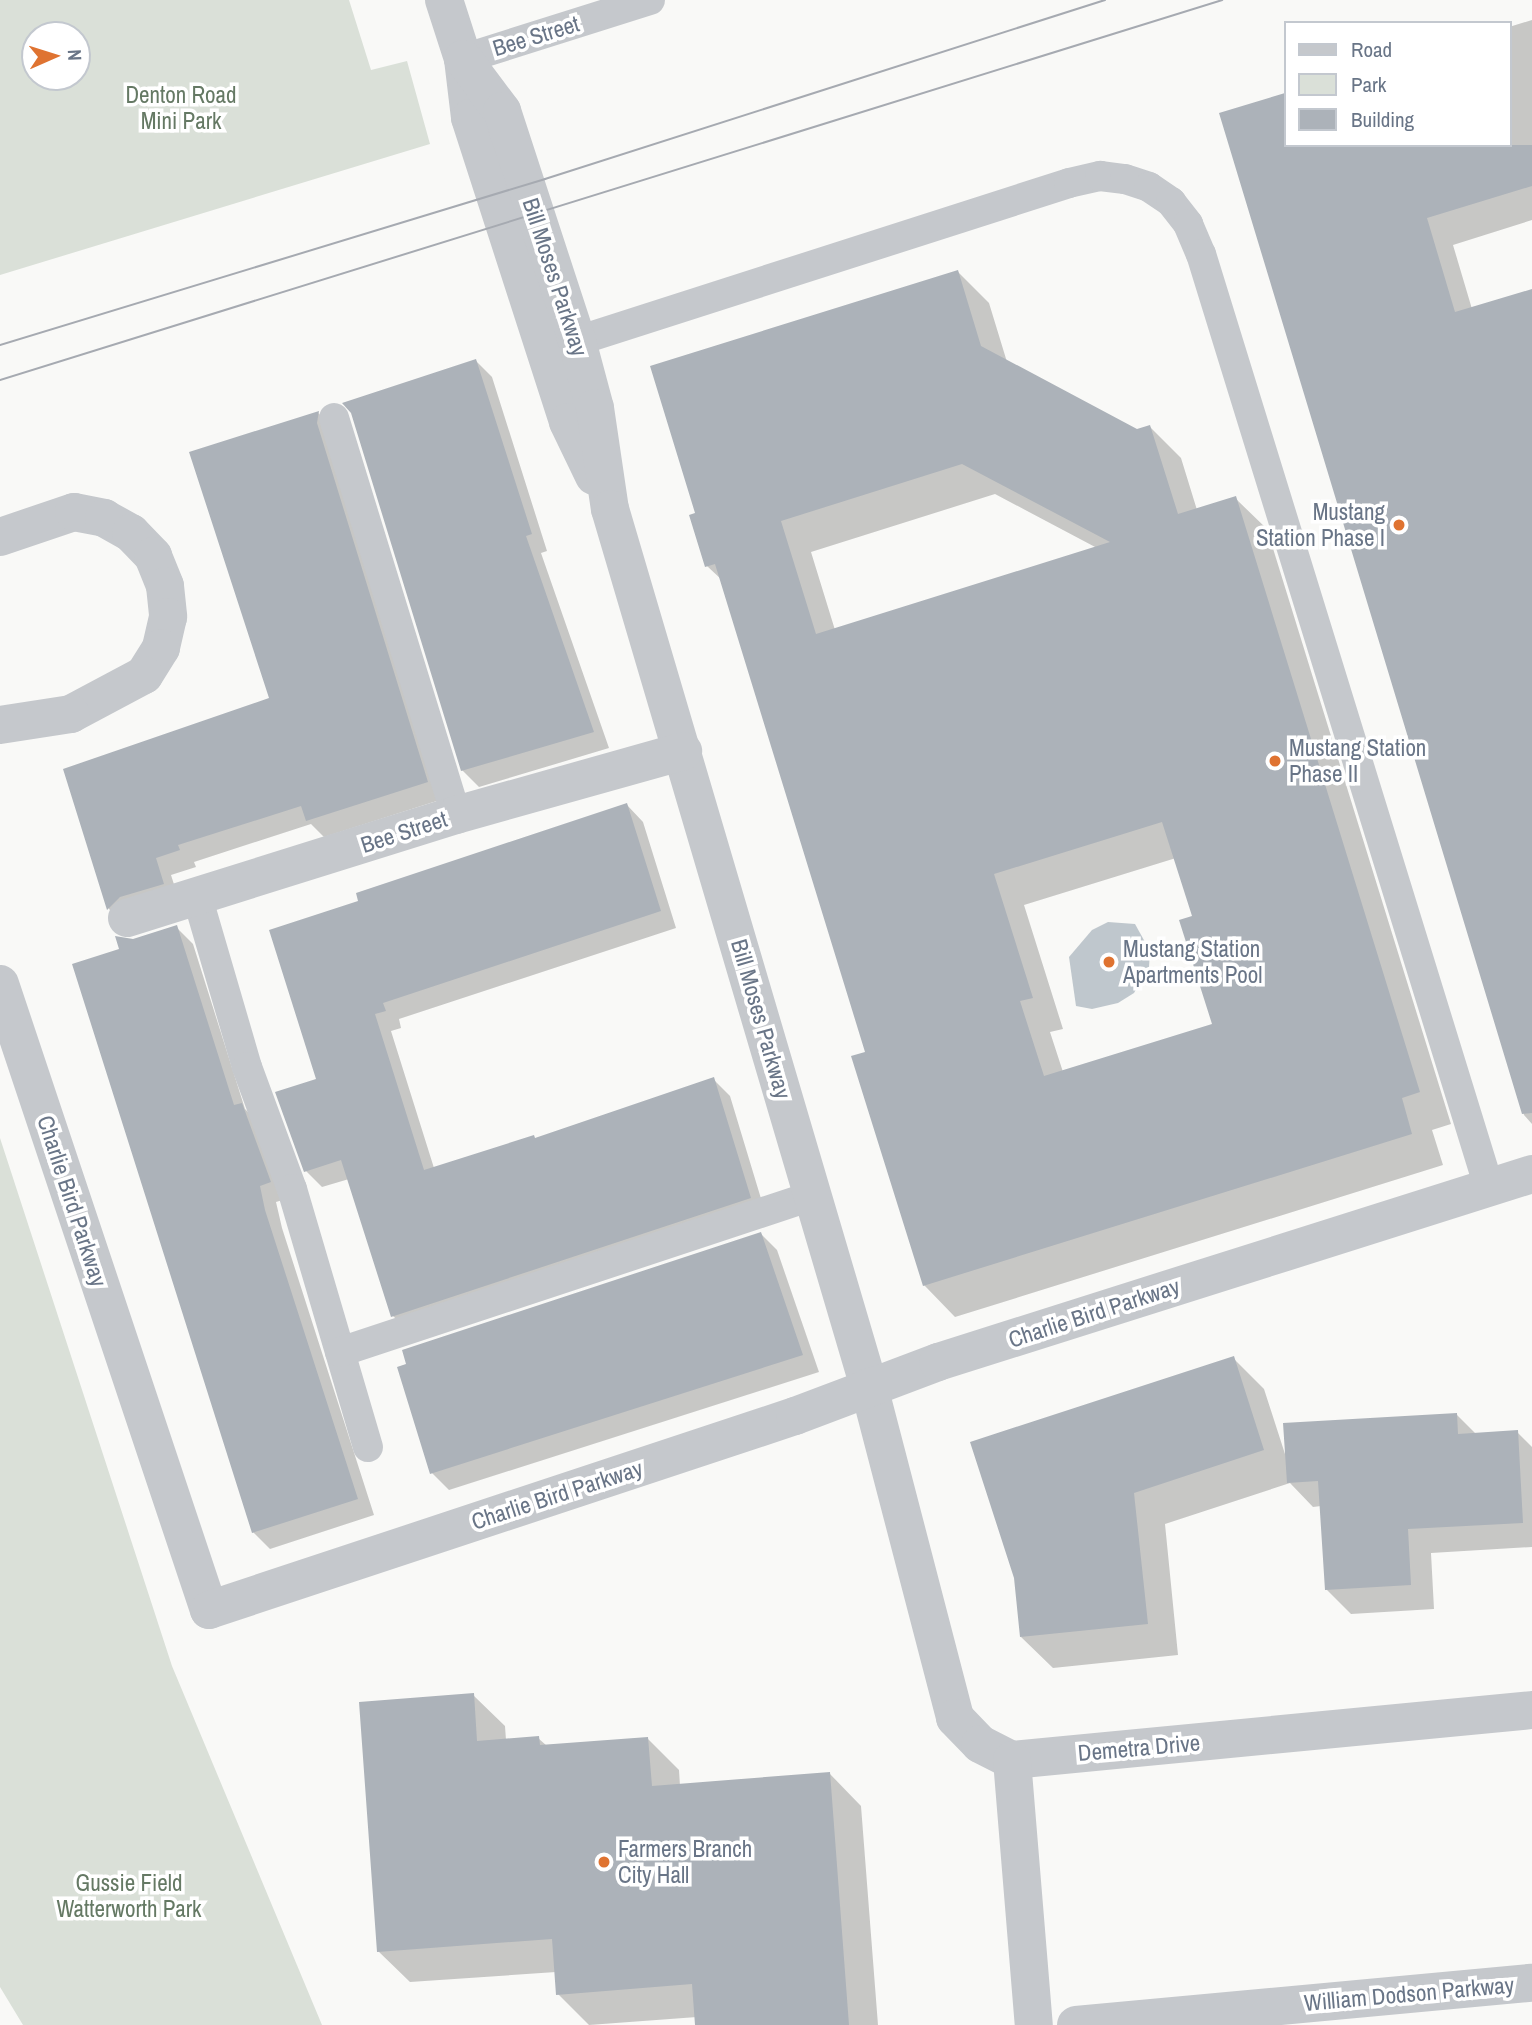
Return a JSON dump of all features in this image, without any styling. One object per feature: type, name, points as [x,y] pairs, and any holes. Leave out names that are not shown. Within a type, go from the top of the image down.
[{"type":"street","name":"Bill Moses Parkway","points":[[444,0],[463,59],[470,118],[568,422],[610,509]]},
{"type":"street","name":"Bill Moses Parkway","points":[[463,59],[502,111],[577,341],[596,408],[610,509],[869,1387],[903,1530],[955,1718],[980,1744],[1012,1760]]},
{"type":"street","points":[[0,537],[74,512],[104,518],[131,533],[153,556],[165,586],[168,617],[161,648],[144,674],[71,714],[0,726]]},
{"type":"street","name":"Bee Street","points":[[127,918],[456,815],[683,751]]},
{"type":"street","name":"Charlie Bird Parkway","points":[[0,984],[209,1610],[869,1387],[1532,1174]]},
{"type":"street","name":"Demetra Drive","points":[[1012,1760],[1532,1710]]},
{"type":"street","points":[[1012,1760],[1034,2025]]},
{"type":"street","name":"William Dodson Parkway","points":[[1076,2025],[1532,1983]]},
{"type":"lane","name":"Bee Street","points":[[463,59],[650,0]]},
{"type":"lane","points":[[577,341],[1069,183],[1100,176],[1125,179],[1171,202],[1188,224],[1201,254],[1489,1187]]},
{"type":"lane","points":[[334,418],[456,815]]},
{"type":"lane","points":[[197,896],[368,1447]]},
{"type":"lane","points":[[340,1352],[813,1196]]},
{"type":"green space","name":"Denton Road Mini Park","points":[[0,0],[349,0],[371,70],[407,61],[430,144],[0,275]]},
{"type":"green space","name":"Gussie Field Watterworth Park","points":[[0,1138],[172,1666],[322,2025],[23,2025],[0,1987]]},
{"type":"shaded area","name":"Mustang Station Apartments Pool","points":[[1108,922],[1135,924],[1150,951],[1149,967],[1134,993],[1118,1003],[1092,1009],[1076,1006],[1069,957],[1092,930]]},
{"type":"building","name":"Mustang Station Phase I","points":[[1284,93],[1284,147],[1532,145],[1532,186],[1427,218],[1455,312],[1532,289],[1532,1113],[1522,1114],[1219,113]]},
{"type":"building","name":"Mustang Station Phase II","points":[[958,270],[981,346],[1137,429],[1150,425],[1178,514],[1236,496],[1420,1092],[1402,1098],[1412,1134],[923,1286],[851,1056],[865,1052],[715,564],[705,567],[689,515],[695,513],[650,366]],"holes":[[[962,464],[1110,542],[816,634],[781,521]],[[1162,822],[1192,916],[1179,920],[1212,1024],[1044,1076],[1020,1001],[1033,998],[994,874]]]},
{"type":"building","points":[[476,359],[532,534],[526,536],[594,732],[461,771],[351,413],[342,403]]},
{"type":"building","points":[[319,411],[317,423],[428,782],[306,821],[301,806],[178,845],[180,850],[156,858],[164,884],[120,897],[107,910],[63,769],[269,698],[189,452]]},
{"type":"building","points":[[627,803],[661,911],[383,1003],[386,1011],[375,1014],[424,1170],[534,1135],[535,1138],[714,1077],[751,1198],[391,1317],[341,1160],[304,1172],[275,1092],[316,1079],[269,930],[358,901],[356,893]]},
{"type":"building","points":[[177,925],[234,1105],[242,1103],[271,1182],[260,1186],[265,1210],[358,1499],[252,1533],[72,964],[119,949],[115,936],[133,939]]},
{"type":"building","points":[[761,1232],[803,1355],[430,1474],[397,1367],[406,1364],[402,1350]]},
{"type":"building","points":[[1234,1356],[1264,1450],[1134,1493],[1148,1624],[1020,1637],[1014,1578],[970,1442]]},
{"type":"building","points":[[1457,1413],[1458,1434],[1518,1430],[1523,1523],[1408,1529],[1411,1585],[1325,1590],[1318,1481],[1287,1483],[1283,1423]]},
{"type":"building","name":"Farmers Branch City Hall","points":[[474,1693],[477,1741],[539,1736],[540,1745],[648,1737],[652,1786],[830,1772],[849,2025],[695,2025],[692,1984],[556,1995],[552,1939],[377,1952],[359,1702]]},
{"type":"tram line","points":[[0,345],[545,179],[1105,0]]},
{"type":"tram line","points":[[0,380],[1222,0]]},
{"type":"place","name":"Mustang Station Phase I","points":[[1399,525]]},
{"type":"place","name":"Mustang Station Phase II","points":[[1275,761]]},
{"type":"place","name":"Mustang Station Apartments Pool","points":[[1109,962]]},
{"type":"place","name":"Farmers Branch City Hall","points":[[604,1862]]}]
